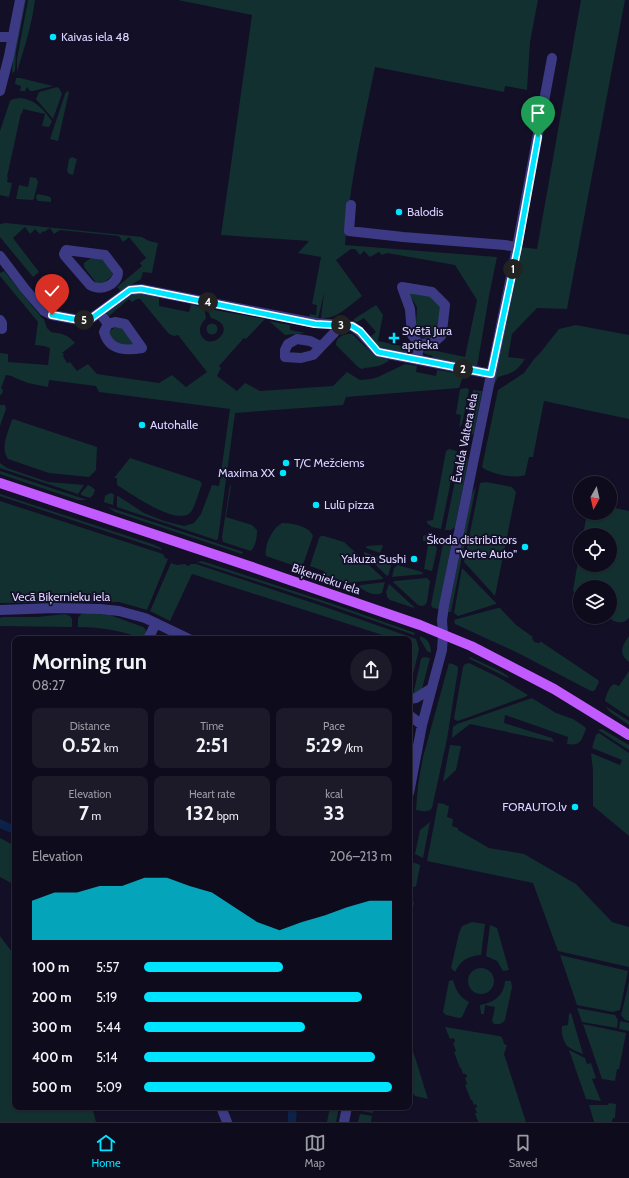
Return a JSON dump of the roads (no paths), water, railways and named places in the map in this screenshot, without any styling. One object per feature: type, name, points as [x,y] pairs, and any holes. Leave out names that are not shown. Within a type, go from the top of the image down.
[{"type":"main road","name":"Biķernieku iela","points":[[0,483],[420,625],[471,646],[554,689],[629,735]]},
{"type":"street","points":[[0,91],[9,56],[20,0]]},
{"type":"street","points":[[0,37],[12,37]]},
{"type":"street","points":[[0,47],[9,56]]},
{"type":"street","name":"Ēvalda Valtera iela","points":[[412,777],[422,725],[440,658],[443,635],[443,613],[518,247],[552,58]]},
{"type":"street","points":[[351,204],[348,231],[518,247]]},
{"type":"street","points":[[64,251],[105,255],[118,272],[117,279],[108,286],[98,288],[90,285],[65,256],[64,251]]},
{"type":"street","points":[[1,260],[44,311],[52,315],[79,320],[89,320],[130,290],[141,289],[315,324],[352,326],[360,331],[378,352],[491,374]]},
{"type":"street","points":[[108,286],[118,298]]},
{"type":"street","points":[[417,360],[419,344],[412,335],[410,309],[402,287],[432,292],[445,305],[441,336],[433,343],[419,344]]},
{"type":"street","points":[[100,313],[108,324]]},
{"type":"street","points":[[0,320],[2,323],[2,329],[0,328]]},
{"type":"street","points":[[320,346],[325,343],[334,333],[338,325]]},
{"type":"street","name":"Vecā Biķernieku iela","points":[[0,610],[55,608],[119,611],[145,618],[152,633],[170,636]]},
{"type":"street","points":[[412,699],[416,698],[432,688]]},
{"type":"street","points":[[412,717],[422,725]]},
{"type":"street","points":[[222,1110],[227,1122]]},
{"type":"street","points":[[344,1122],[346,1110]]},
{"type":"water","points":[[0,819],[12,825],[12,832],[0,826]]},
{"type":"water","points":[[288,1110],[297,1110],[296,1122],[288,1122]]},
{"type":"waterway","points":[[0,827],[12,832]]},
{"type":"place","name":"Kaivas iela 48","points":[[53,37]]},
{"type":"place","name":"Balodis","points":[[399,212]]},
{"type":"place","name":"Svētā Jura aptieka","points":[[394,338]]},
{"type":"place","name":"Autohalle","points":[[142,425]]},
{"type":"place","name":"T/C Mežciems","points":[[286,463]]},
{"type":"place","name":"Maxima XX","points":[[283,473]]},
{"type":"place","name":"Lulū pizza","points":[[316,505]]},
{"type":"place","name":"Škoda distribūtors \"Verte Auto\"","points":[[525,547]]},
{"type":"place","name":"Yakuza Sushi","points":[[414,559]]},
{"type":"place","name":"FORAUTO.lv","points":[[575,807]]}]
